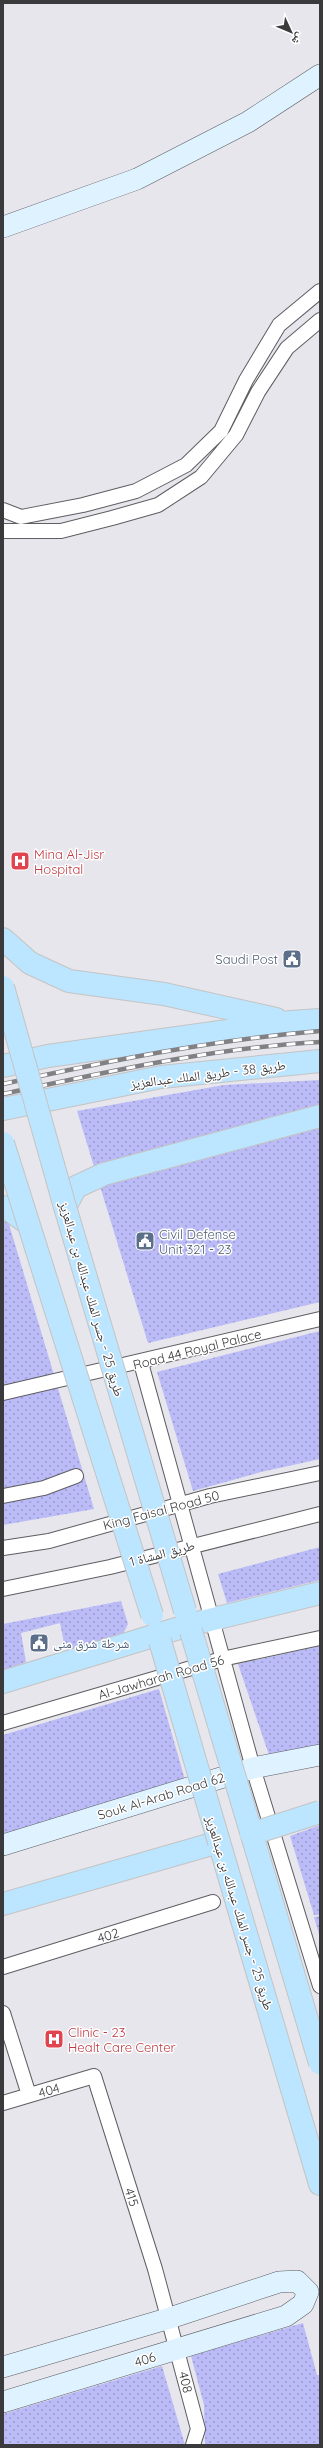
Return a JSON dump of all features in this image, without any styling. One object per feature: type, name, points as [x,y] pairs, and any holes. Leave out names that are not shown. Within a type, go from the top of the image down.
[{"type":"main road","points":[[3,939],[30,963],[69,981],[164,994],[291,1022]]},
{"type":"main road","name":"طريق 25 - جسر الملك عبدالله بن عبدالعزيز","points":[[3,987],[65,1207],[320,2063]]},
{"type":"main road","points":[[3,1066],[48,1056],[291,1022],[320,1020]]},
{"type":"main road","name":"طريق 38 - طريق الملك عبدالعزيز","points":[[3,1109],[161,1077],[320,1061]]},
{"type":"main road","points":[[65,1207],[76,1187],[104,1174],[312,1118]]},
{"type":"main road","name":"طريق 25 - جسر الملك عبدالله بن عبدالعزيز","points":[[3,1143],[27,1223],[104,1460],[156,1630],[320,2184]]},
{"type":"main road","points":[[3,1207],[7,1208],[27,1223]]},
{"type":"main road","points":[[3,1682],[156,1630],[188,1622],[212,1619],[320,1593]]},
{"type":"main road","points":[[251,1834],[320,1812]]},
{"type":"main road","points":[[3,1904],[219,1842]]},
{"type":"street","points":[[3,227],[137,179],[248,122],[320,75]]},
{"type":"street","points":[[3,242],[122,196],[204,160],[265,125],[320,89]]},
{"type":"street","points":[[3,510],[22,517],[83,505],[136,491],[186,465],[221,431],[246,380],[279,325],[320,291]]},
{"type":"street","points":[[3,530],[61,531],[112,518],[158,505],[201,477],[236,435],[258,392],[287,348],[320,320]]},
{"type":"street","name":"Road 44 Royal Palace","points":[[3,1393],[141,1363],[320,1319]]},
{"type":"street","points":[[141,1363],[253,1768],[320,1986]]},
{"type":"street","name":"King Faisal Road 50","points":[[3,1548],[49,1541],[210,1496],[320,1473]]},
{"type":"street","points":[[3,1496],[44,1488],[76,1476]]},
{"type":"street","name":"طريق المشاة 1","points":[[3,1589],[110,1567],[192,1545],[320,1514]]},
{"type":"street","name":"Al-Jawharah Road 56","points":[[3,1723],[222,1660],[320,1638]]},
{"type":"street","name":"Souk Al-Arab Road 62","points":[[3,1845],[253,1768],[320,1755]]},
{"type":"street","name":"402","points":[[3,1967],[213,1902]]},
{"type":"street","points":[[3,2013],[29,2096]]},
{"type":"street","name":"404","points":[[3,2103],[94,2076]]},
{"type":"street","name":"415","points":[[94,2076],[170,2318]]},
{"type":"street","points":[[3,2366],[170,2318],[279,2282],[297,2281],[314,2291]]},
{"type":"street","name":"406","points":[[3,2402],[286,2316],[303,2304],[314,2291]]},
{"type":"street","name":"408","points":[[170,2318],[198,2430],[193,2445]]},
{"type":"shaded area","points":[[320,1080],[320,1302],[148,1343],[77,1111],[224,1085]]},
{"type":"shaded area","points":[[3,1204],[94,1509],[3,1525]]},
{"type":"shaded area","points":[[320,1331],[320,1459],[261,1472],[193,1491],[157,1372]]},
{"type":"shaded area","points":[[320,1547],[320,1580],[227,1603],[218,1574]]},
{"type":"shaded area","points":[[121,1601],[128,1624],[123,1634],[66,1653],[60,1623],[21,1633],[26,1662],[3,1671],[3,1624]]},
{"type":"shaded area","points":[[320,1646],[320,1746],[269,1755],[238,1664]]},
{"type":"shaded area","points":[[159,1689],[185,1780],[3,1835],[3,1735]]},
{"type":"shaded area","points":[[320,1825],[320,1915],[314,1915],[290,1836]]},
{"type":"shaded area","points":[[320,1916],[320,1938],[314,1917]]},
{"type":"shaded area","points":[[303,2323],[317,2375],[320,2375],[320,2445],[205,2445],[204,2405],[191,2356]]},
{"type":"shaded area","points":[[162,2366],[185,2445],[3,2445],[3,2414]]},
{"type":"railway","points":[[3,1084],[160,1052],[239,1040],[320,1031]]},
{"type":"railway","points":[[3,1094],[121,1069],[200,1055],[280,1045],[320,1042]]},
{"type":"place","name":"Mina Al-Jisr Hospital","points":[[20,861]]},
{"type":"place","name":"Saudi Post","points":[[292,959]]},
{"type":"place","name":"Civil Defense Unit 321 - 23","points":[[145,1241]]},
{"type":"place","name":"شرطة شرق منى","points":[[39,1643]]},
{"type":"place","name":"Clinic - 23 Healt Care Center","points":[[54,2039]]}]
